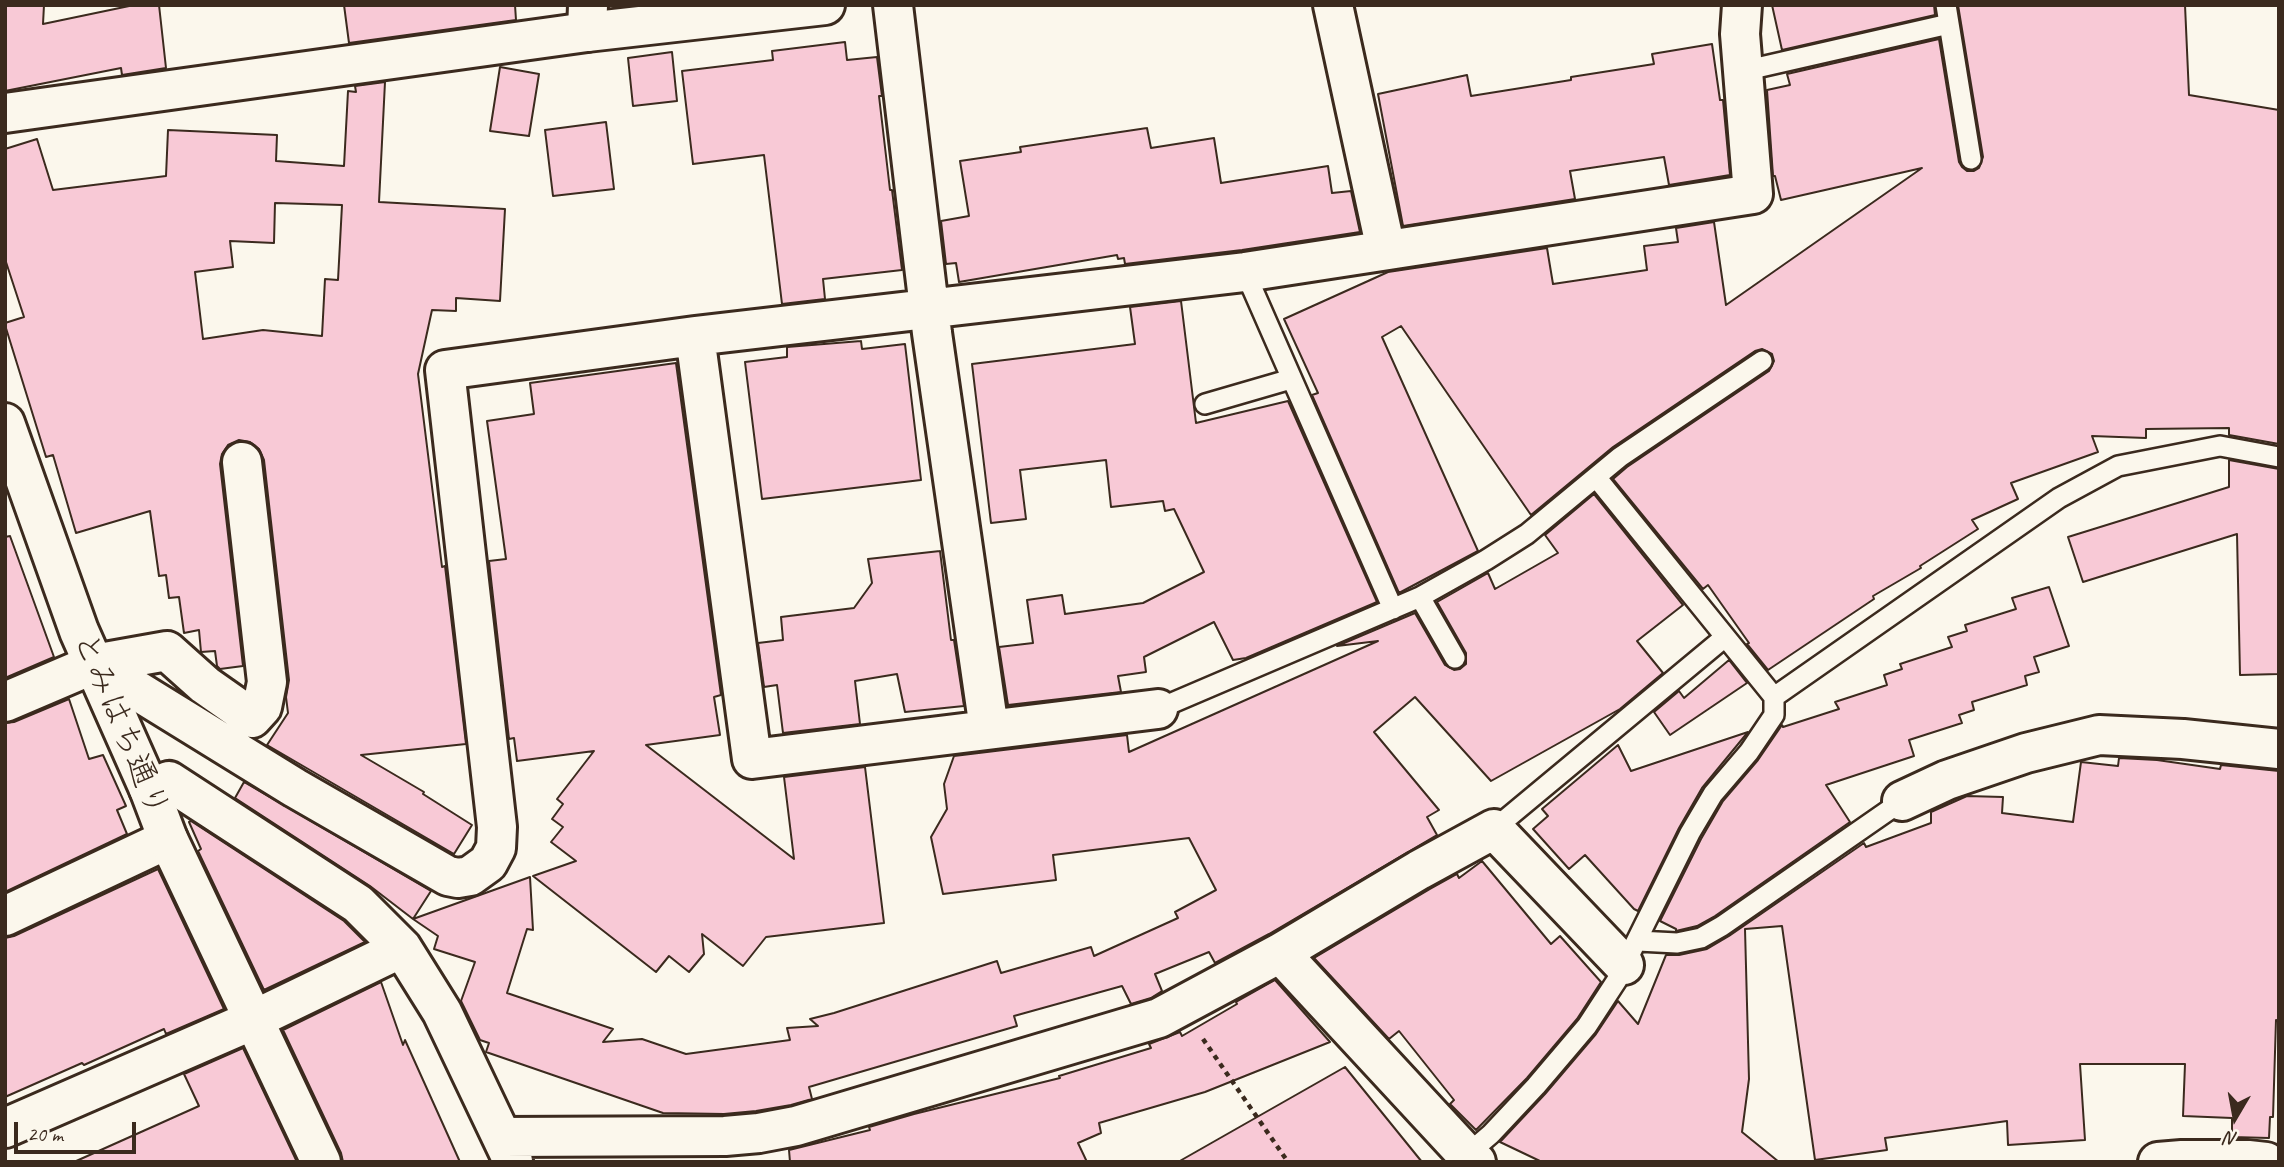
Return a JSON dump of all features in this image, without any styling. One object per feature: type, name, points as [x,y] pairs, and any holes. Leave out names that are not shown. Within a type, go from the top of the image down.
[{"type":"street","points":[[5,113],[587,19],[825,5]]},
{"type":"street","points":[[893,5],[929,310],[989,729]]},
{"type":"street","points":[[1333,5],[1386,250]]},
{"type":"street","points":[[94,664],[295,788],[448,876],[470,876],[488,863],[496,848],[497,827],[445,370],[695,336],[1245,272],[1753,194],[1740,34],[1742,5]]},
{"type":"street","points":[[695,336],[752,759],[1158,709]]},
{"type":"street","name":"とみはち通り","points":[[5,423],[79,631],[149,789],[168,839],[321,1162]]},
{"type":"street","points":[[5,702],[94,664],[167,651],[205,685],[251,718],[262,707],[267,682],[242,462]]},
{"type":"street","points":[[1902,801],[1947,780],[2026,753],[2099,735],[2183,739],[2279,749]]},
{"type":"street","points":[[149,789],[169,781],[358,904],[402,948],[442,1012],[508,1149],[759,1133],[808,1122],[1160,1018],[1280,953],[1493,829],[1631,953]]},
{"type":"street","points":[[5,916],[168,839]]},
{"type":"street","points":[[5,1128],[253,1020],[402,948]]},
{"type":"street","points":[[1280,953],[1467,1159]]},
{"type":"street","points":[[2158,1162],[2266,1162]]},
{"type":"lane","points":[[1743,71],[1947,15],[1971,159]]},
{"type":"lane","points":[[1245,272],[1393,609]]},
{"type":"lane","points":[[1158,709],[1420,597],[1486,560],[1527,534],[1620,457],[1762,361]]},
{"type":"lane","points":[[1205,404],[1291,379]]},
{"type":"lane","points":[[1774,697],[2059,498],[2118,466],[2220,446],[2279,457]]},
{"type":"lane","points":[[1467,1159],[1536,1086],[1587,1026],[1617,980],[1690,833],[1713,794],[1748,752],[1773,715],[1774,697],[1596,477]]},
{"type":"lane","points":[[1420,597],[1455,658]]},
{"type":"lane","points":[[1493,829],[1725,637]]},
{"type":"lane","points":[[1631,953],[1700,938],[1711,932],[1902,801]]},
{"type":"path","points":[[1181,1006],[1288,1162]]},
{"type":"building","points":[[5,5],[44,5],[43,24],[134,5],[159,5],[166,68],[122,75],[121,68],[5,91]]},
{"type":"building","points":[[344,5],[515,5],[516,20],[349,43]]},
{"type":"building","points":[[1772,5],[1934,5],[1935,15],[1782,50]]},
{"type":"building","points":[[1958,5],[2185,5],[2189,95],[2279,110],[2279,444],[2229,435],[2229,428],[2146,429],[2146,438],[2092,436],[2098,452],[2011,483],[2018,499],[1972,520],[1978,529],[1920,566],[1921,568],[1873,596],[1874,599],[1768,670],[1747,644],[1749,643],[1708,585],[1703,589],[1613,479],[1769,371],[1774,361],[1772,354],[1762,349],[1755,351],[1613,447],[1531,515],[1401,326],[1382,337],[1478,551],[1399,593],[1312,395],[1318,393],[1284,319],[1388,272],[1547,248],[1553,284],[1647,270],[1644,246],[1678,242],[1676,228],[1714,222],[1726,305],[1922,168],[1781,200],[1773,176],[1767,90],[1790,85],[1787,74],[1939,39],[1959,162],[1967,171],[1979,168],[1983,157]]},
{"type":"building","points":[[845,42],[847,60],[877,57],[890,190],[902,270],[823,279],[825,299],[782,304],[764,155],[693,164],[682,71],[773,60],[772,51]]},
{"type":"building","points":[[1712,44],[1720,100],[1723,100],[1730,175],[1669,185],[1664,157],[1570,171],[1575,199],[1403,226],[1378,94],[1467,75],[1471,96],[1654,64],[1652,54]]},
{"type":"building","points":[[672,52],[677,101],[633,106],[628,58]]},
{"type":"building","points":[[500,67],[539,74],[529,136],[490,131]]},
{"type":"building","points":[[385,82],[379,202],[505,209],[500,301],[456,298],[456,311],[432,310],[418,374],[466,744],[361,755],[424,792],[423,794],[472,825],[454,854],[267,745],[288,713],[286,697],[289,680],[264,460],[259,449],[250,442],[239,440],[228,445],[220,464],[243,666],[220,669],[215,651],[201,652],[199,630],[184,633],[179,597],[169,598],[166,575],[159,576],[150,511],[76,533],[53,455],[46,457],[5,325],[24,317],[5,259],[5,149],[37,139],[53,190],[166,176],[168,130],[277,135],[276,161],[344,166],[348,91],[356,92],[355,86]],"holes":[[[275,203],[342,205],[338,280],[325,279],[322,336],[263,330],[203,339],[195,272],[233,267],[230,241],[274,243]]]},
{"type":"building","points":[[606,122],[614,189],[553,196],[545,130]]},
{"type":"building","points":[[1147,128],[1151,148],[1214,138],[1221,183],[1328,166],[1332,193],[1351,191],[1360,232],[1125,264],[1124,258],[1118,259],[1117,255],[959,282],[956,263],[946,264],[941,221],[969,216],[960,161],[1021,152],[1020,147]]},
{"type":"building","points":[[1181,301],[1196,423],[1288,401],[1377,602],[1246,658],[1233,660],[1214,622],[1144,657],[1146,672],[1118,676],[1121,692],[1008,705],[999,647],[1033,643],[1027,600],[1062,595],[1065,614],[1143,603],[1204,572],[1174,509],[1165,511],[1163,501],[1111,507],[1106,460],[1020,470],[1026,519],[991,523],[972,364],[1135,344],[1130,307]]},
{"type":"building","points":[[861,341],[862,349],[905,344],[921,480],[762,499],[745,362],[787,357],[787,347]]},
{"type":"building","points":[[676,363],[721,695],[714,697],[720,735],[646,745],[794,859],[784,777],[865,767],[884,923],[766,937],[743,966],[702,934],[704,954],[689,972],[669,956],[656,972],[533,876],[576,861],[551,842],[563,827],[552,819],[563,804],[557,799],[594,751],[517,761],[514,738],[509,739],[489,561],[506,559],[487,421],[534,414],[530,383]]},
{"type":"building","points":[[2229,460],[2279,469],[2279,674],[2240,675],[2237,534],[2083,582],[2068,537],[2229,487]]},
{"type":"building","points":[[1594,494],[1683,605],[1637,641],[1663,673],[1620,709],[1491,781],[1415,697],[1374,732],[1439,810],[1427,817],[1437,835],[1215,963],[1209,952],[1155,974],[1162,991],[1151,998],[1131,1004],[1122,986],[1014,1016],[1017,1026],[809,1087],[812,1099],[791,1105],[724,1114],[663,1113],[486,1052],[489,1043],[480,1040],[461,1001],[475,962],[434,949],[438,936],[413,919],[530,877],[533,930],[527,929],[507,993],[613,1029],[603,1042],[642,1039],[686,1054],[790,1040],[787,1028],[818,1026],[810,1019],[997,961],[1001,973],[1091,947],[1094,956],[1178,918],[1175,912],[1216,890],[1189,838],[1053,855],[1056,880],[943,894],[931,837],[947,809],[944,784],[954,756],[1127,735],[1129,752],[1378,641],[1337,646],[1415,613],[1445,665],[1454,670],[1460,669],[1466,664],[1466,653],[1437,602],[1488,573],[1495,589],[1558,553],[1545,535]]},
{"type":"building","points":[[10,536],[54,657],[5,678],[5,537]]},
{"type":"building","points":[[940,551],[951,640],[954,640],[964,706],[905,712],[897,674],[855,681],[860,724],[783,733],[777,685],[764,687],[758,643],[783,640],[781,617],[854,608],[872,583],[868,559]]},
{"type":"building","points":[[2049,587],[2069,646],[2034,657],[2039,672],[2025,676],[2027,685],[1972,702],[1974,710],[1959,715],[1962,723],[1909,740],[1914,756],[1826,785],[1850,822],[1715,916],[1697,926],[1676,931],[1660,921],[1723,801],[1758,760],[1782,725],[1783,727],[1839,709],[1835,702],[1887,685],[1884,675],[1902,669],[1900,664],[1952,647],[1948,637],[1967,631],[1965,625],[2016,609],[2012,598]]},
{"type":"building","points":[[1729,660],[1747,683],[1670,735],[1654,712],[1679,691],[1684,698]]},
{"type":"building","points":[[69,699],[89,759],[103,755],[126,806],[117,810],[127,834],[5,892],[5,723],[14,722]]},
{"type":"building","points":[[1748,732],[1702,788],[1638,911],[1585,855],[1569,869],[1533,829],[1548,816],[1542,809],[1618,745],[1631,771]]},
{"type":"building","points":[[2119,758],[2157,760],[2220,769],[2221,765],[2279,771],[2279,1021],[2276,1020],[2273,1117],[2270,1117],[2269,1138],[2232,1137],[2232,1118],[2183,1116],[2185,1064],[2080,1064],[2085,1140],[2008,1145],[2007,1121],[1885,1138],[1887,1150],[1815,1160],[1782,926],[1745,929],[1749,1079],[1742,1132],[1779,1162],[1542,1162],[1500,1142],[1596,1034],[1618,1001],[1638,1024],[1666,955],[1707,949],[1864,843],[1866,847],[1931,823],[1931,812],[1967,796],[2003,797],[2002,813],[2073,822],[2081,762],[2118,766]]},
{"type":"building","points":[[244,782],[431,891],[413,919],[370,886],[235,798]]},
{"type":"building","points":[[189,822],[344,921],[365,942],[264,990],[198,851],[201,849]]},
{"type":"building","points":[[1482,861],[1551,944],[1560,936],[1601,982],[1577,1019],[1527,1078],[1476,1130],[1450,1104],[1454,1100],[1399,1031],[1389,1039],[1314,958],[1457,874],[1459,878]]},
{"type":"building","points":[[158,869],[224,1009],[166,1034],[164,1029],[5,1097],[5,938]]},
{"type":"building","points":[[1275,980],[1330,1042],[1205,1092],[1099,1123],[1101,1133],[1078,1143],[1087,1162],[790,1162],[789,1150],[870,1130],[869,1127],[914,1114],[1060,1078],[1059,1076],[1151,1048],[1149,1044],[1180,1032],[1182,1036]]},
{"type":"building","points":[[381,982],[403,1045],[405,1040],[460,1162],[343,1162],[283,1030]]},
{"type":"building","points":[[243,1048],[297,1162],[74,1162],[199,1106],[184,1074]]},
{"type":"building","points":[[1345,1067],[1422,1162],[1178,1162]]}]
